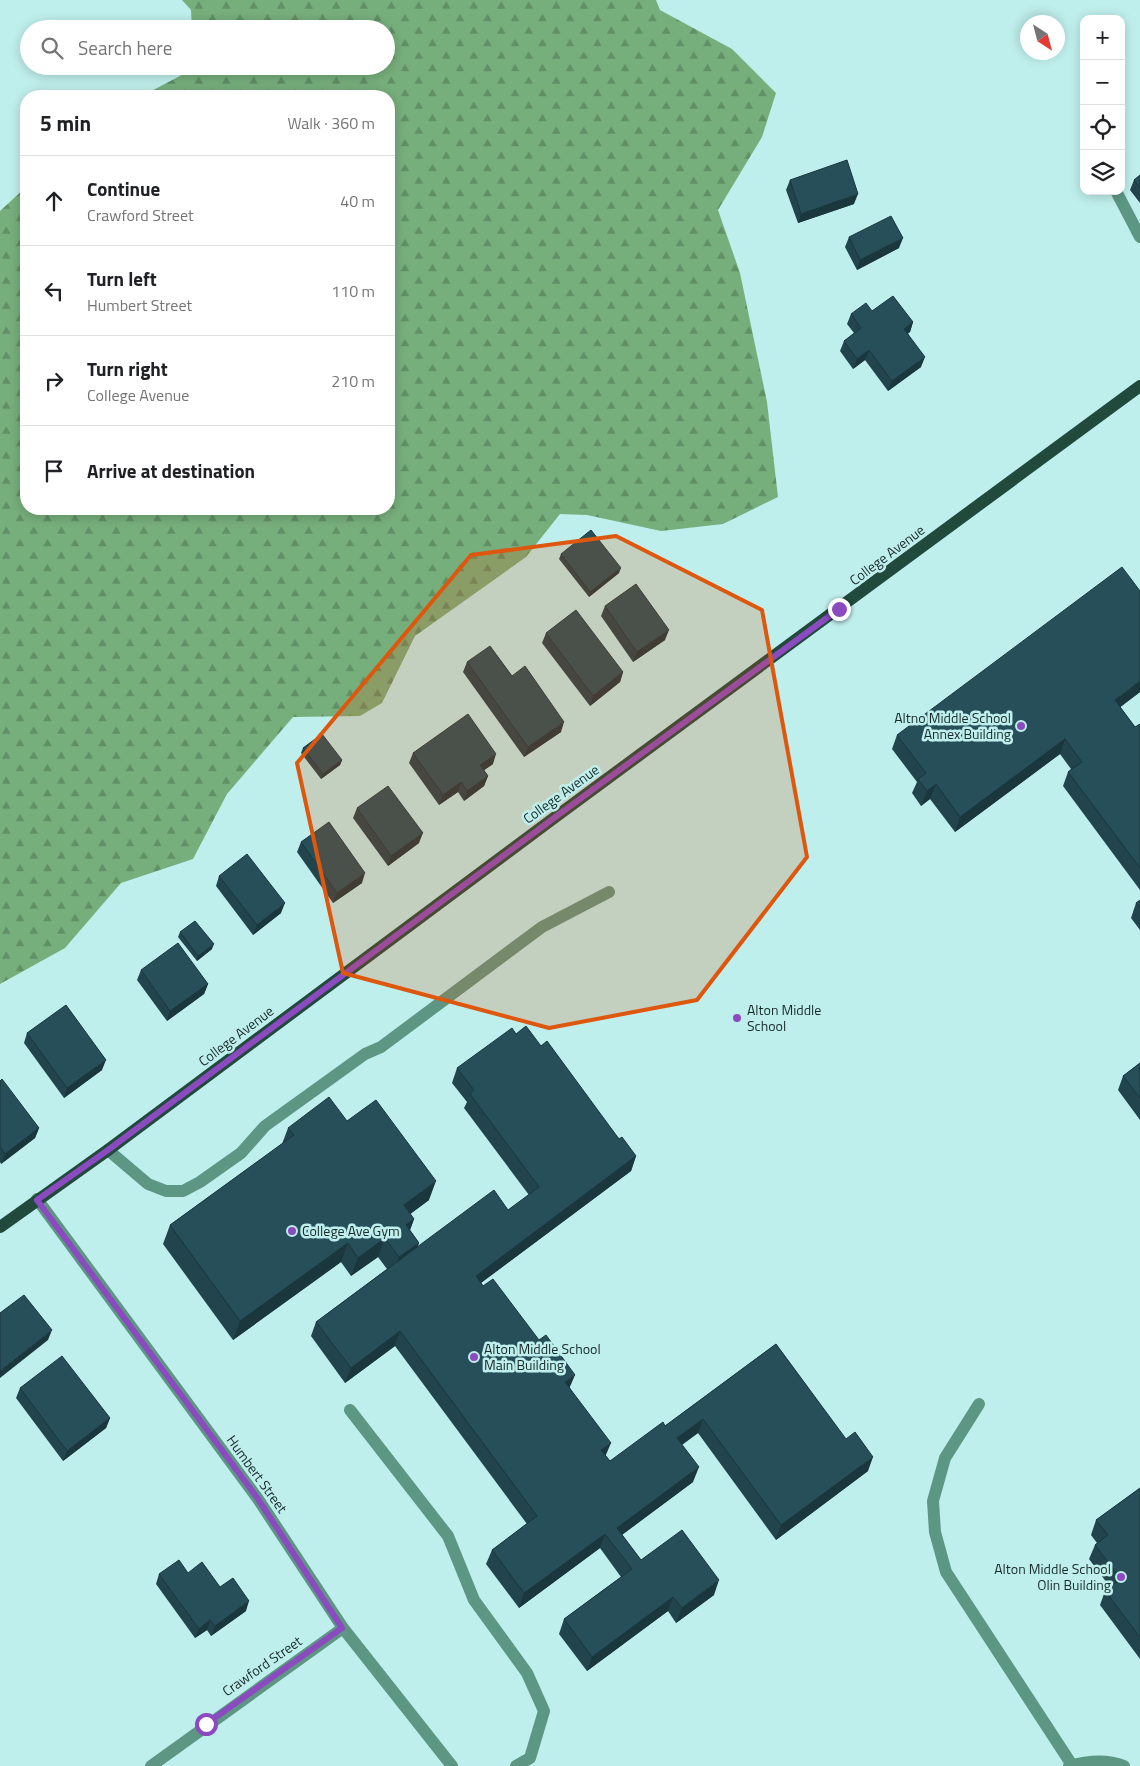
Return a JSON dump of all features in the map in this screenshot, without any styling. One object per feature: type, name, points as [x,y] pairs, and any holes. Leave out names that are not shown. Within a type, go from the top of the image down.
[{"type":"main road","name":"College Avenue","points":[[0,1227],[108,1150],[1140,386]]},
{"type":"street","points":[[1118,195],[1140,237]]},
{"type":"street","points":[[108,1150],[148,1184],[166,1191],[183,1191],[200,1182],[241,1153],[265,1126],[366,1054],[381,1047],[542,927],[609,892]]},
{"type":"street","name":"Humbert Street","points":[[37,1200],[258,1499],[342,1628],[452,1766]]},
{"type":"street","points":[[979,1404],[946,1458],[933,1501],[935,1532],[946,1572],[1070,1766],[1103,1761],[1121,1765]]},
{"type":"street","points":[[350,1410],[448,1536],[474,1600],[527,1673],[544,1711],[530,1758],[516,1766]]},
{"type":"street","name":"Crawford Street","points":[[151,1766],[342,1628]]},
{"type":"highlighted area","points":[[616,536],[762,610],[807,857],[697,1000],[549,1028],[343,973],[297,763],[471,555]]},
{"type":"green space","points":[[182,0],[656,0],[660,10],[732,49],[776,93],[762,137],[718,210],[740,273],[767,402],[778,497],[723,524],[661,531],[587,515],[560,514],[526,557],[415,636],[382,703],[360,716],[293,717],[227,794],[193,859],[121,883],[65,948],[0,984],[0,211],[20,193],[20,515],[395,515],[395,90],[153,90],[182,75],[395,75],[395,20],[192,20],[191,10]]},
{"type":"building","points":[[847,160],[858,194],[801,214],[790,180]]},
{"type":"building","points":[[1140,175],[1140,188],[1134,180]]},
{"type":"building","points":[[891,216],[903,238],[860,260],[849,237]]},
{"type":"building","points":[[893,296],[913,322],[904,329],[925,357],[892,381],[869,350],[857,359],[844,341],[861,328],[851,314],[866,303],[872,311]]},
{"type":"building","points":[[591,530],[621,568],[590,592],[561,554]]},
{"type":"building","name":"Altno Middle School Annex Building","points":[[1122,567],[1140,591],[1140,681],[1115,700],[1135,727],[1140,724],[1140,868],[1068,772],[1082,762],[1065,739],[960,817],[936,784],[927,791],[918,779],[926,773],[897,735]]},
{"type":"building","points":[[636,584],[669,630],[637,652],[605,606]]},
{"type":"building","points":[[576,610],[623,672],[593,696],[546,633]]},
{"type":"building","points":[[490,646],[512,676],[525,666],[564,722],[528,747],[467,662]]},
{"type":"building","points":[[468,714],[496,754],[480,765],[488,776],[467,791],[461,782],[443,795],[413,753]]},
{"type":"building","points":[[322,734],[342,760],[323,774],[303,748]]},
{"type":"building","points":[[388,786],[423,833],[391,856],[357,808]]},
{"type":"building","points":[[329,822],[365,873],[337,893],[301,842]]},
{"type":"building","points":[[247,854],[285,903],[257,925],[219,876]]},
{"type":"building","points":[[1140,900],[1140,908],[1136,903]]},
{"type":"building","points":[[195,921],[214,944],[198,956],[180,932]]},
{"type":"building","points":[[178,943],[208,984],[170,1011],[141,970]]},
{"type":"building","points":[[66,1005],[106,1060],[67,1088],[27,1033]]},
{"type":"building","name":"Alton Middle School Main Building","points":[[526,1026],[541,1046],[547,1041],[619,1139],[622,1137],[636,1156],[476,1276],[483,1286],[493,1279],[539,1340],[546,1335],[575,1375],[565,1382],[611,1443],[601,1450],[610,1461],[663,1422],[665,1426],[776,1344],[846,1439],[855,1432],[873,1457],[781,1525],[703,1419],[677,1438],[699,1467],[617,1528],[641,1560],[682,1530],[719,1580],[682,1608],[673,1597],[592,1657],[564,1619],[632,1569],[605,1534],[524,1593],[492,1550],[537,1516],[400,1331],[351,1368],[316,1322],[494,1190],[508,1210],[539,1187],[470,1094],[474,1090],[457,1068],[512,1028],[516,1034]]},
{"type":"building","points":[[1140,1063],[1140,1098],[1123,1076]]},
{"type":"building","points":[[2,1079],[39,1128],[5,1154],[0,1147],[0,1081]]},
{"type":"building","name":"College Ave Gym","points":[[329,1097],[347,1121],[376,1100],[436,1181],[404,1205],[414,1219],[406,1225],[419,1243],[399,1257],[385,1238],[358,1258],[348,1243],[240,1321],[170,1225],[294,1135],[288,1128]]},
{"type":"building","points":[[24,1295],[52,1330],[0,1371],[0,1313]]},
{"type":"building","points":[[62,1356],[110,1418],[67,1451],[20,1388]]},
{"type":"building","name":"Alton Middle School Olin Building","points":[[1140,1488],[1140,1637],[1105,1591],[1121,1579],[1095,1545],[1108,1535],[1096,1520]]},
{"type":"building","points":[[179,1560],[188,1573],[202,1562],[220,1587],[233,1578],[249,1601],[215,1626],[210,1620],[199,1629],[159,1574]]},
{"type":"place","name":"Altno Middle School Annex Building","points":[[1021,726]]},
{"type":"place","name":"Alton Middle School","points":[[737,1018]]},
{"type":"place","name":"College Ave Gym","points":[[292,1231]]},
{"type":"place","name":"Alton Middle School Main Building","points":[[474,1357]]},
{"type":"place","name":"Alton Middle School Olin Building","points":[[1121,1577]]},
{"type":"route","points":[[206,1724],[342,1628],[258,1499],[37,1200],[108,1150],[554,818],[839,609]]}]
